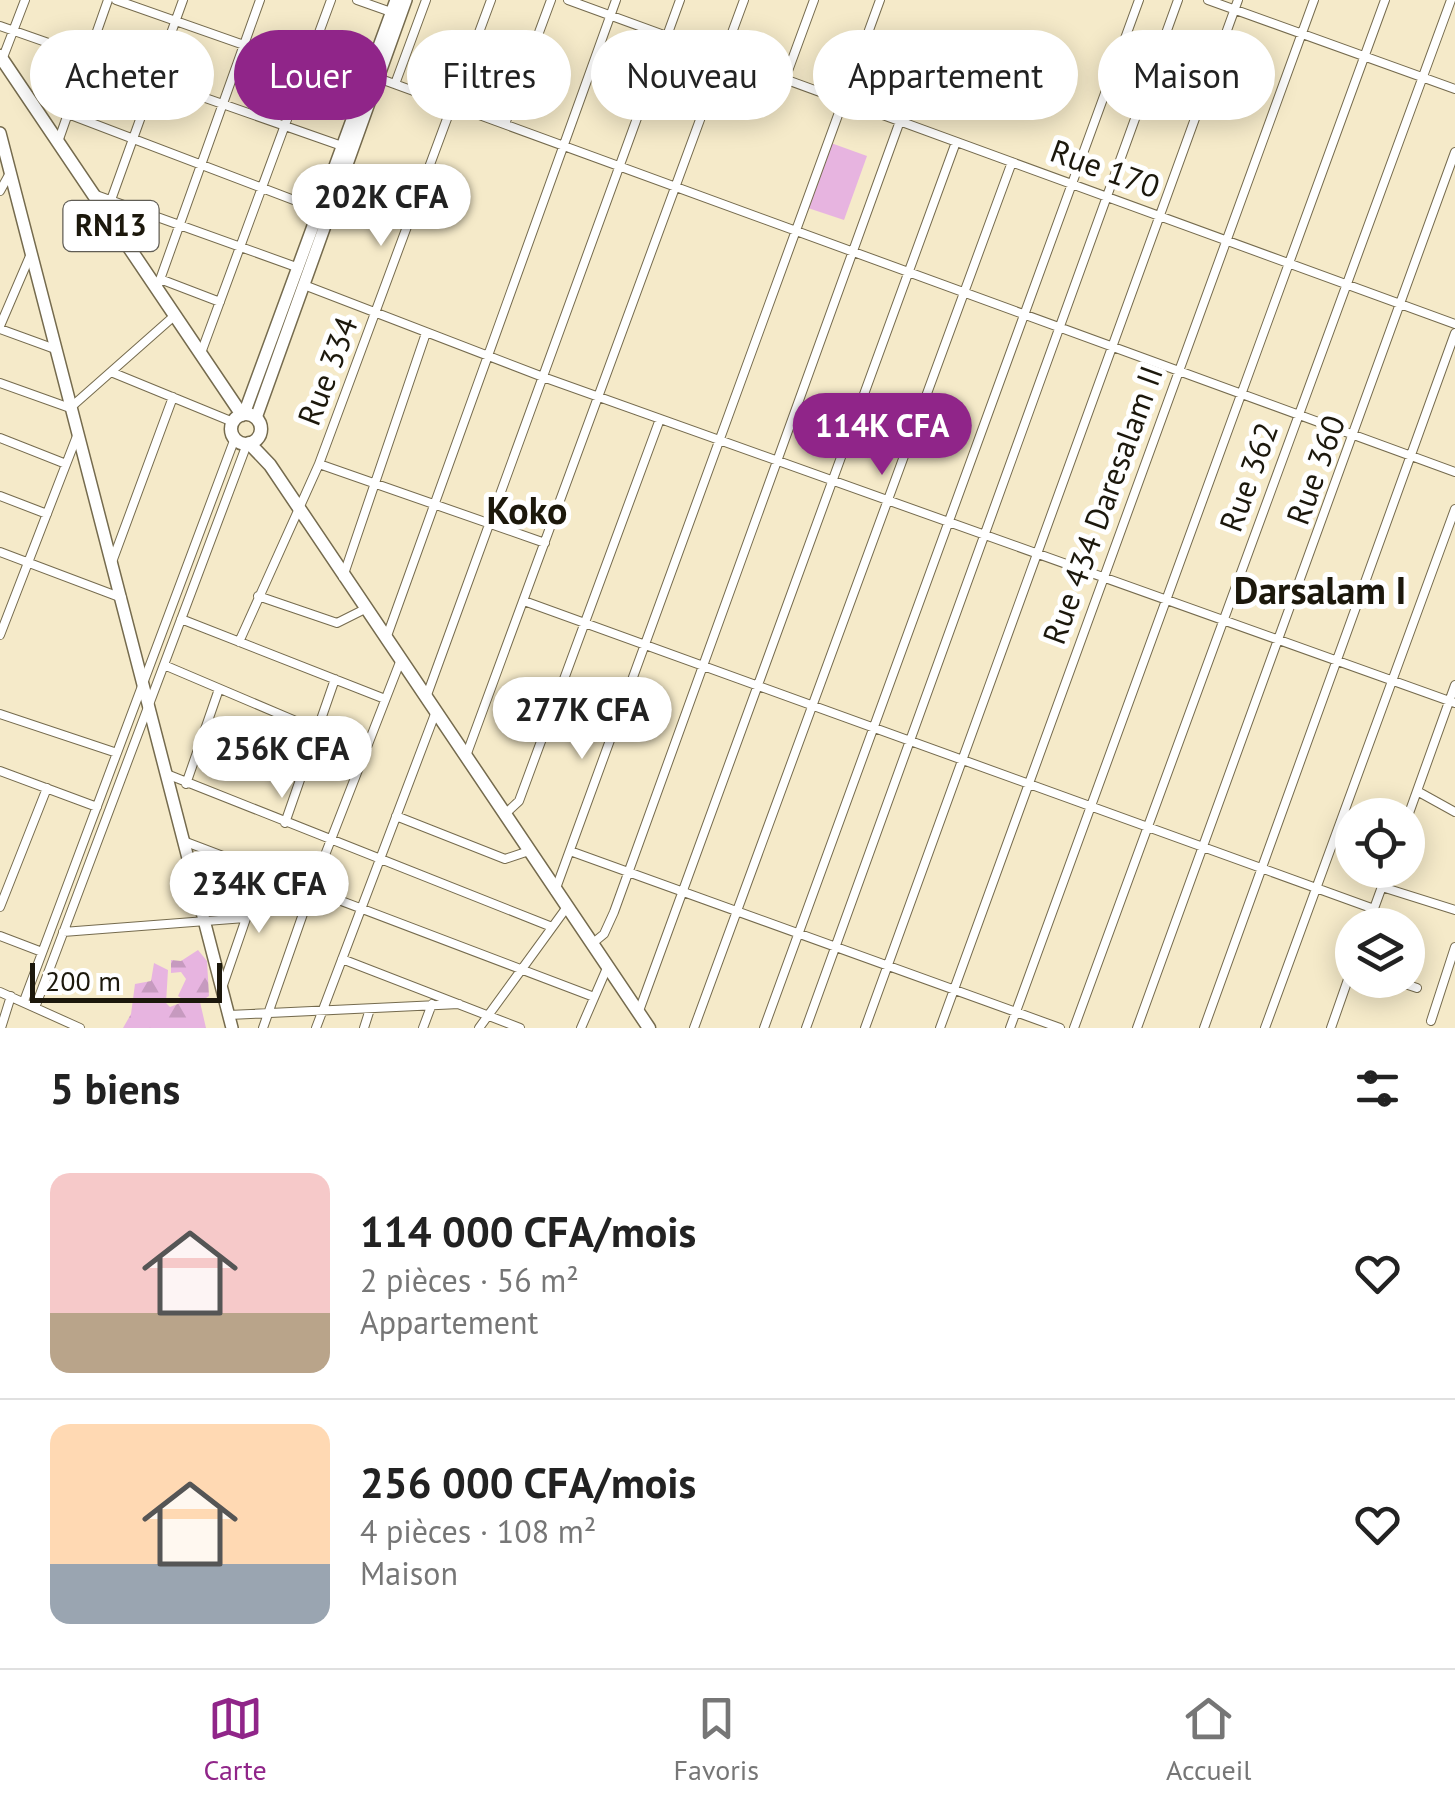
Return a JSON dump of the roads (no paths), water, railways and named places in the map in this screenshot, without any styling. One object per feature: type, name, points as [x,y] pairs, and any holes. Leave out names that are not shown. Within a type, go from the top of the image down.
[{"type":"main road","name":"RN13","points":[[1,58],[88,192],[158,286],[172,317],[244,417]]},
{"type":"main road","points":[[244,417],[261,427],[247,441]]},
{"type":"main road","points":[[244,417],[247,441],[270,465],[649,1028]]},
{"type":"street","points":[[1,58],[25,0]]},
{"type":"street","points":[[97,30],[108,0]]},
{"type":"street","points":[[116,0],[234,41]]},
{"type":"street","points":[[173,30],[183,0]]},
{"type":"street","points":[[249,30],[260,0]]},
{"type":"street","points":[[320,30],[331,0]]},
{"type":"street","points":[[357,0],[394,6],[385,30]]},
{"type":"street","points":[[387,53],[406,0]]},
{"type":"street","points":[[395,84],[426,0]]},
{"type":"street","name":"Rue 334","points":[[481,30],[492,0]]},
{"type":"street","points":[[504,124],[551,0]]},
{"type":"street","name":"Rue 170","points":[[568,0],[650,30]]},
{"type":"street","points":[[385,640],[616,0]]},
{"type":"street","points":[[669,30],[680,0]]},
{"type":"street","points":[[733,30],[744,0]]},
{"type":"street","points":[[793,57],[814,0]]},
{"type":"street","points":[[869,30],[880,0]]},
{"type":"street","points":[[764,1028],[1140,0]]},
{"type":"street","points":[[806,1028],[1178,0]]},
{"type":"street","points":[[1208,0],[1236,5],[1301,34],[1455,89]]},
{"type":"street","name":"Rue 434 Daresalam II","points":[[940,1028],[1314,0]]},
{"type":"street","points":[[1010,1028],[1386,0]]},
{"type":"street","name":"Rue 362","points":[[1074,1028],[1451,0]]},
{"type":"street","points":[[865,1028],[1236,5]]},
{"type":"street","points":[[0,26],[30,35]]},
{"type":"street","points":[[220,302],[158,286],[234,73]]},
{"type":"street","points":[[387,81],[407,88]]},
{"type":"street","points":[[214,101],[342,146]]},
{"type":"street","points":[[57,144],[66,120]]},
{"type":"street","points":[[84,120],[320,210]]},
{"type":"street","points":[[111,200],[140,120]]},
{"type":"street","points":[[200,358],[287,120]]},
{"type":"street","points":[[244,417],[351,120]]},
{"type":"street","points":[[244,417],[304,285],[363,120]]},
{"type":"street","name":"Rue 334","points":[[239,642],[318,464],[449,120]]},
{"type":"street","points":[[493,120],[1455,472]]},
{"type":"street","points":[[425,700],[635,120]]},
{"type":"street","points":[[465,759],[699,120]]},
{"type":"street","points":[[556,892],[836,120]]},
{"type":"street","points":[[594,943],[604,934],[628,872],[900,121]]},
{"type":"street","name":"Rue 170","points":[[900,121],[1455,324]]},
{"type":"street","points":[[0,134],[231,1022],[268,1014],[459,1004]]},
{"type":"street","points":[[638,1014],[956,142]]},
{"type":"street","name":"Rue 360","points":[[1137,1028],[1455,152]]},
{"type":"street","points":[[694,1028],[1012,162]]},
{"type":"street","points":[[0,191],[12,170]]},
{"type":"street","points":[[88,192],[298,268]]},
{"type":"street","points":[[30,255],[0,327],[55,350]]},
{"type":"street","points":[[304,285],[543,377],[1452,702]]},
{"type":"street","points":[[70,408],[172,317]]},
{"type":"street","points":[[344,577],[426,333]]},
{"type":"street","points":[[1204,1028],[1455,333]]},
{"type":"street","points":[[110,372],[173,398],[244,417]]},
{"type":"street","points":[[0,383],[70,408]]},
{"type":"street","points":[[112,562],[173,398]]},
{"type":"street","points":[[504,814],[520,802],[660,419]]},
{"type":"street","points":[[0,636],[77,436]]},
{"type":"street","points":[[0,438],[66,464]]},
{"type":"street","points":[[36,1005],[247,441]]},
{"type":"street","points":[[24,1001],[144,679],[247,441]]},
{"type":"street","points":[[318,464],[545,543]]},
{"type":"street","points":[[0,496],[47,514]]},
{"type":"street","points":[[1264,1028],[1455,509]]},
{"type":"street","points":[[0,552],[122,598]]},
{"type":"street","points":[[258,596],[337,623],[365,609]]},
{"type":"street","points":[[524,601],[1371,908]]},
{"type":"street","points":[[181,619],[385,699]]},
{"type":"street","points":[[263,1028],[310,891],[400,662]]},
{"type":"street","points":[[164,665],[317,730]]},
{"type":"street","points":[[285,822],[335,679]]},
{"type":"street","points":[[1414,798],[1452,702],[1455,685]]},
{"type":"street","points":[[186,784],[219,688]]},
{"type":"street","points":[[0,714],[117,753]]},
{"type":"street","points":[[316,1028],[435,714]]},
{"type":"street","points":[[202,737],[302,774]]},
{"type":"street","points":[[0,772],[97,807]]},
{"type":"street","points":[[169,775],[552,927]]},
{"type":"street","points":[[0,907],[46,788]]},
{"type":"street","points":[[1416,791],[1455,812]]},
{"type":"street","points":[[396,816],[505,859],[529,852]]},
{"type":"street","points":[[186,842],[594,997]]},
{"type":"street","points":[[570,851],[1060,1028]]},
{"type":"street","points":[[222,988],[262,872]]},
{"type":"street","points":[[1385,888],[1455,910]]},
{"type":"street","points":[[478,1028],[567,907]]},
{"type":"street","points":[[63,932],[245,918]]},
{"type":"street","points":[[0,936],[42,952]]},
{"type":"street","points":[[1431,1022],[1454,952]]},
{"type":"street","points":[[342,959],[520,1028]]},
{"type":"street","points":[[581,1028],[608,966]]},
{"type":"street","points":[[0,992],[80,1028]]},
{"type":"street","points":[[1,1028],[11,996]]},
{"type":"street","points":[[424,1028],[436,996]]},
{"type":"street","points":[[1331,1028],[1342,998]]},
{"type":"street","points":[[364,1028],[370,1009]]},
{"type":"district","name":"Koko","points":[[527,511]]},
{"type":"district","name":"Darsalam I","points":[[1320,591]]}]
